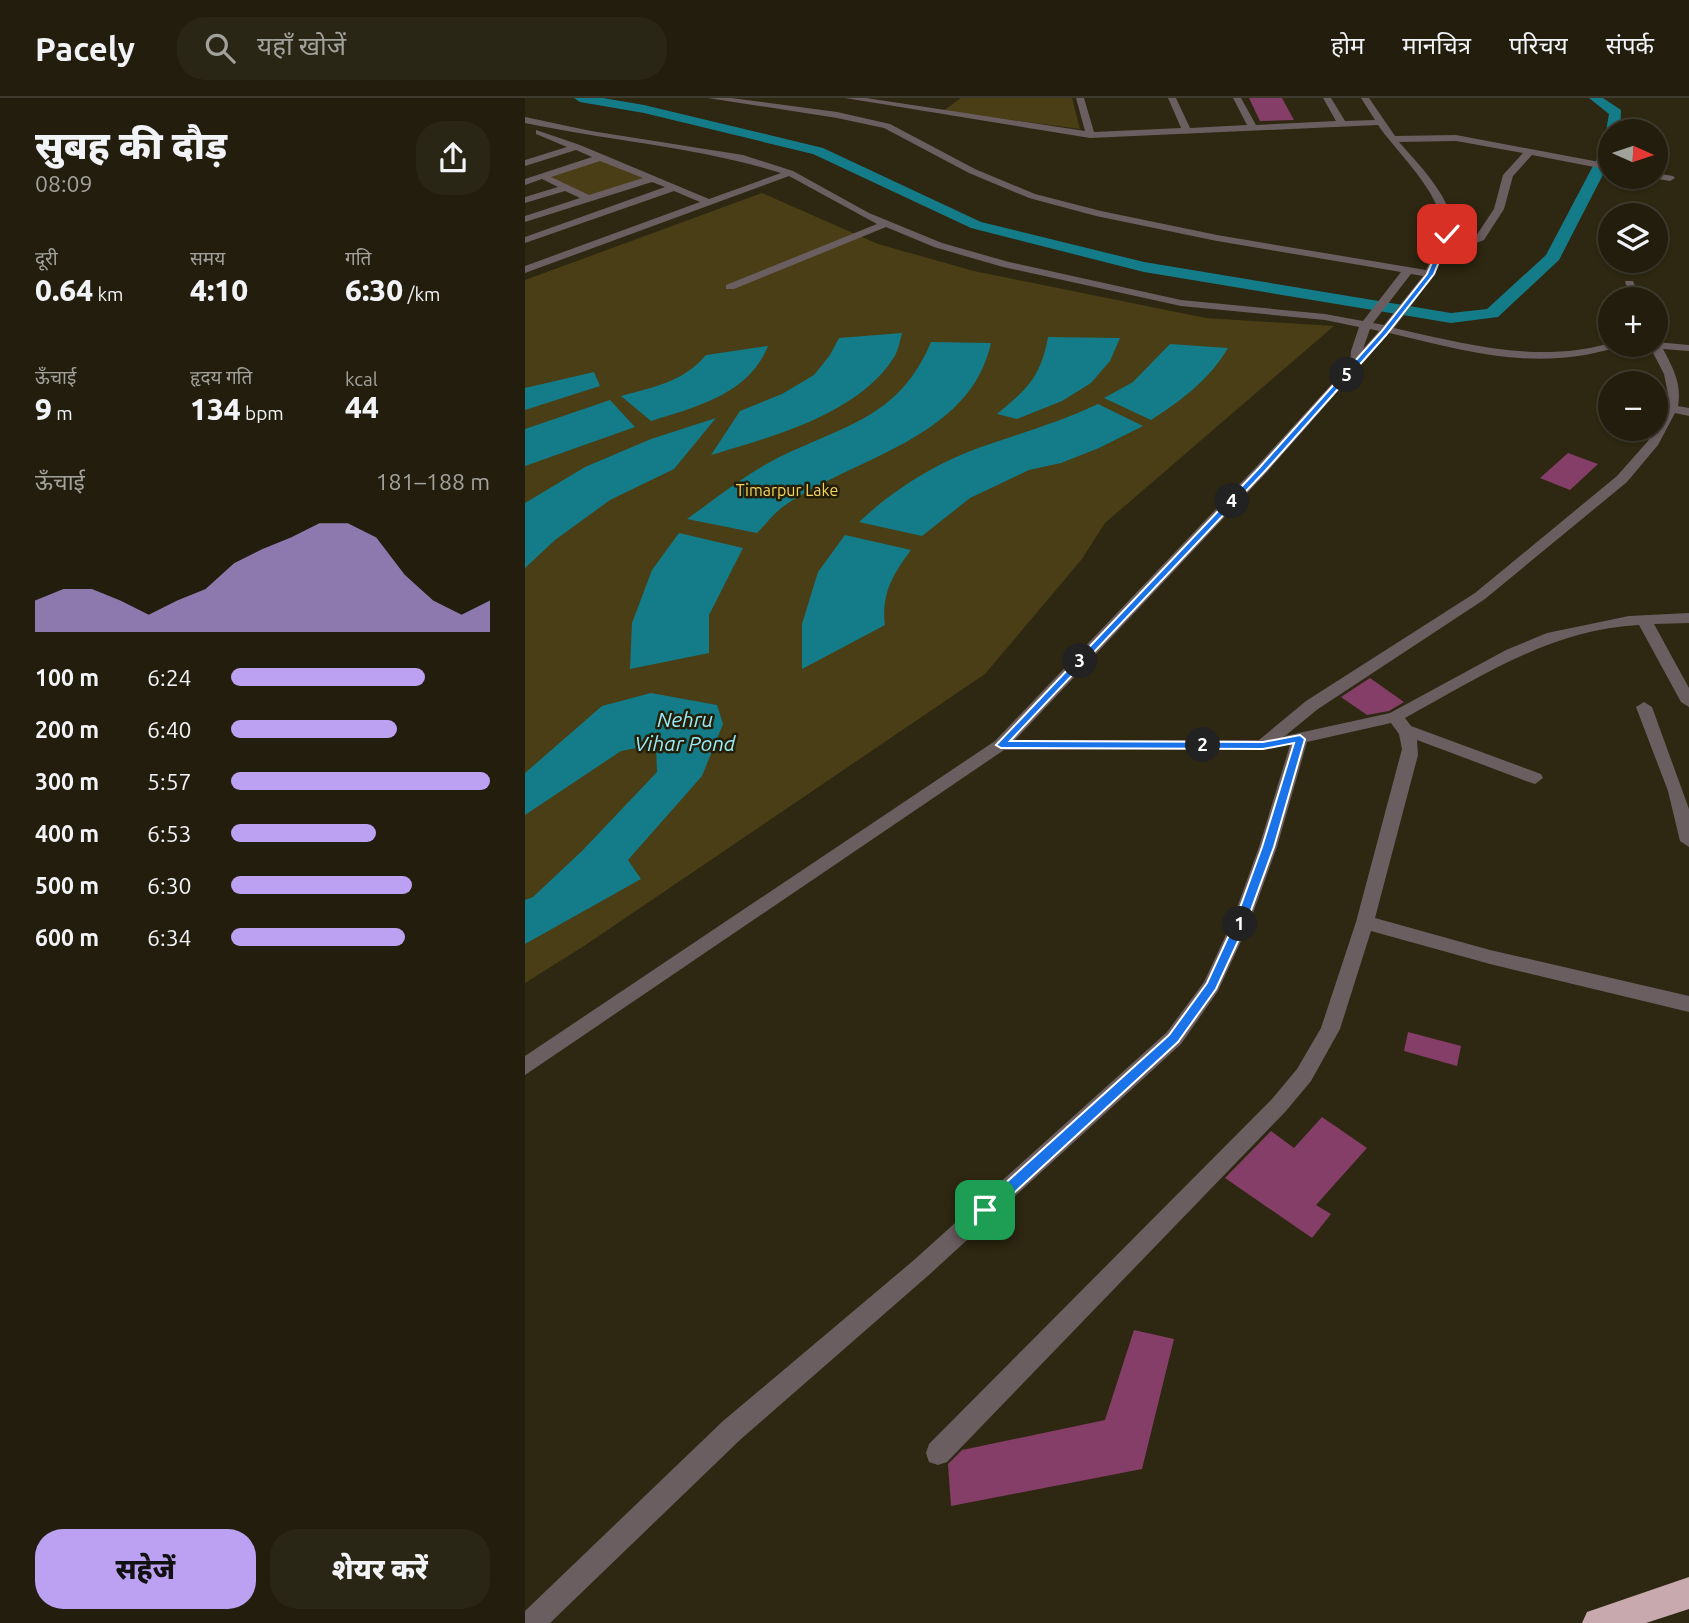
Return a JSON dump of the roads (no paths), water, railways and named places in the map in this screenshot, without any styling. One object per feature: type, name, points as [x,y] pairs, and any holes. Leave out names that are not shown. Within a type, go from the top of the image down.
[{"type":"highway","points":[[1598,1623],[1689,1593]]},
{"type":"street","points":[[712,98],[837,115],[887,126],[972,171],[1033,197],[1100,214],[1217,239],[1430,274]]},
{"type":"street","points":[[849,98],[1090,135],[1382,122]]},
{"type":"street","points":[[1080,98],[1090,135]]},
{"type":"street","points":[[1172,98],[1187,131]]},
{"type":"street","points":[[1237,98],[1253,128]]},
{"type":"street","points":[[1327,98],[1342,124]]},
{"type":"street","points":[[525,1067],[1001,745],[1253,479],[1392,323],[1430,274],[1447,234],[1447,219],[1444,207],[1431,185],[1392,139],[1365,98]]},
{"type":"street","points":[[525,120],[591,134],[740,157],[790,173],[885,224],[938,245],[1007,265],[1181,303],[1208,308],[1392,323],[1477,348],[1546,355],[1598,352]]},
{"type":"street","points":[[525,129],[602,157],[709,202]]},
{"type":"street","points":[[537,139],[548,136]]},
{"type":"street","points":[[1392,139],[1456,138],[1598,165]]},
{"type":"street","points":[[525,163],[576,147]]},
{"type":"street","points":[[1443,243],[1474,242],[1480,238],[1499,208],[1508,174],[1535,152]]},
{"type":"street","points":[[525,182],[602,157]]},
{"type":"street","points":[[525,270],[790,173]]},
{"type":"street","points":[[543,176],[589,199]]},
{"type":"street","points":[[525,219],[654,178]]},
{"type":"street","points":[[525,240],[676,187]]},
{"type":"street","points":[[525,200],[565,188]]},
{"type":"street","points":[[730,287],[885,224]]},
{"type":"street","points":[[525,248],[551,260]]},
{"type":"street","points":[[1356,364],[1355,349],[1367,321],[1408,271]]},
{"type":"street","points":[[1629,283],[1630,287]]},
{"type":"street","points":[[1668,346],[1689,348]]},
{"type":"street","points":[[1263,746],[1312,705],[1480,596],[1622,479],[1654,442],[1671,408],[1674,394],[1670,374],[1661,357]]},
{"type":"street","points":[[1671,408],[1689,412]]},
{"type":"street","points":[[1001,745],[1263,746],[1401,723],[1511,653],[1552,636],[1595,626],[1689,618]]},
{"type":"street","points":[[1644,620],[1689,702]]},
{"type":"street","points":[[1644,707],[1676,791],[1689,841]]},
{"type":"street","points":[[1401,723],[1535,778]]},
{"type":"street","points":[[939,1453],[1304,1075],[1330,1029],[1365,922],[1409,755],[1411,743],[1401,723]]},
{"type":"street","points":[[531,1623],[732,1430],[922,1267],[1174,1038],[1212,986],[1240,924],[1268,847],[1300,739]]},
{"type":"street","points":[[1365,922],[1490,957],[1689,1004]]},
{"type":"water","points":[[902,333],[893,359],[877,378],[857,395],[811,421],[711,455],[740,411],[782,394],[814,375],[839,338]]},
{"type":"water","points":[[1048,337],[1120,338],[1110,361],[1091,383],[1062,401],[1017,419],[997,414],[1017,397],[1037,372]]},
{"type":"water","points":[[931,342],[991,343],[979,376],[960,402],[935,424],[784,506],[757,533],[687,519],[761,467],[843,429],[884,405],[902,389]]},
{"type":"water","points":[[1170,344],[1228,348],[1194,388],[1151,420],[1104,398],[1133,382]]},
{"type":"water","points":[[768,346],[748,376],[734,387],[686,410],[651,421],[621,396],[678,377],[688,372],[706,355]]},
{"type":"water","points":[[594,372],[600,386],[525,410],[525,388]]},
{"type":"water","points":[[610,400],[635,427],[525,466],[525,429]]},
{"type":"water","points":[[1098,404],[1143,426],[1099,448],[1061,463],[1029,470],[970,498],[922,536],[859,522],[903,487],[936,467],[970,451]]},
{"type":"water","points":[[716,418],[674,469],[610,500],[555,540],[525,568],[525,503],[585,467],[651,439]]},
{"type":"water","points":[[679,533],[743,548],[709,615],[709,653],[630,669],[632,623],[652,570]]},
{"type":"water","points":[[845,535],[911,550],[890,585],[885,604],[885,625],[802,669],[802,624],[818,572]]},
{"type":"water","name":"Nehru Vihar Pond","points":[[651,693],[717,705],[723,724],[702,776],[628,860],[641,879],[525,944],[525,900],[533,897],[583,850],[657,772],[656,744],[621,751],[525,815],[525,773],[602,706]]},
{"type":"waterway","points":[[580,98],[644,109],[818,151],[976,225],[1144,267],[1451,318],[1492,313],[1553,257],[1598,170]]},
{"type":"waterway","points":[[1595,98],[1616,113],[1615,119]]},
{"type":"park label","name":"Timarpur Lake","points":[[787,490]]}]
